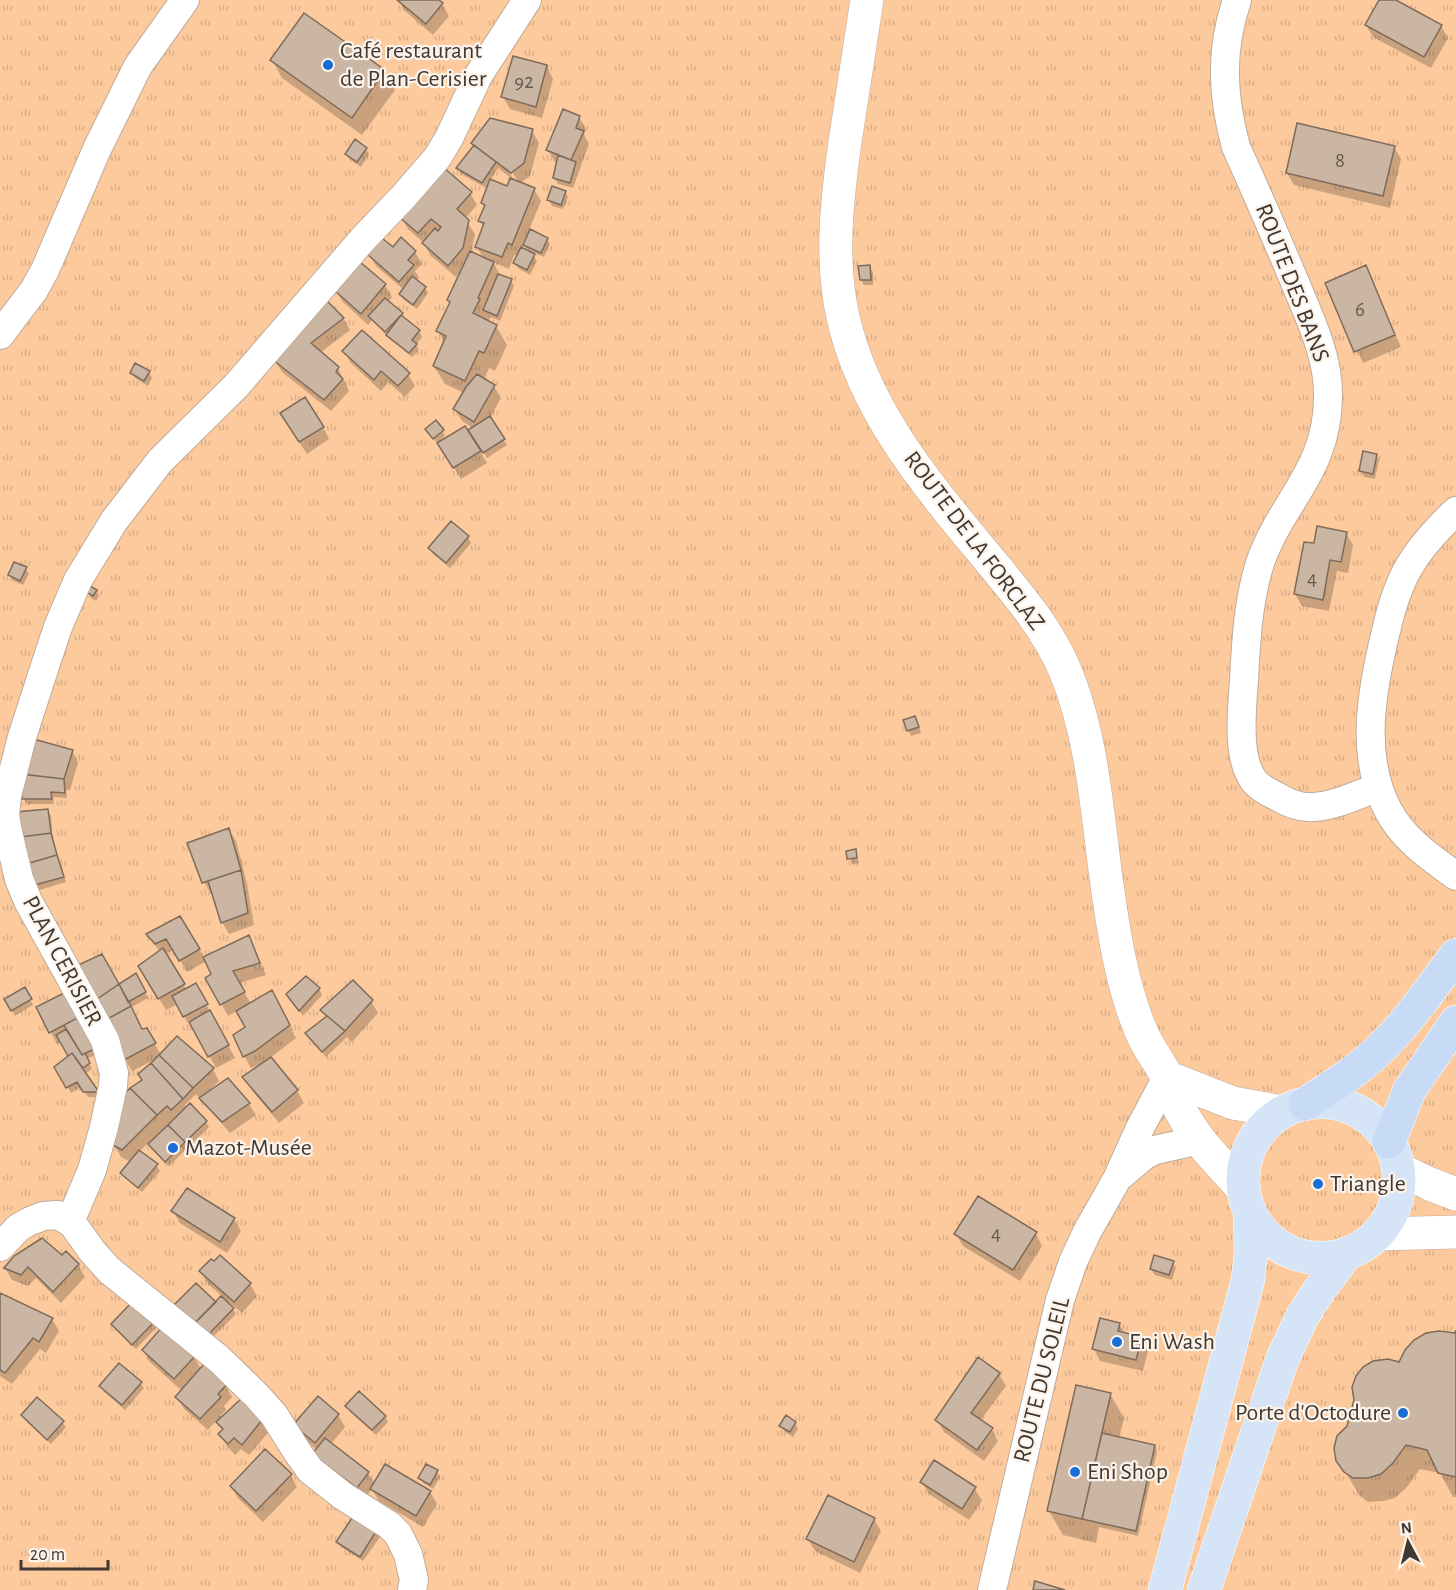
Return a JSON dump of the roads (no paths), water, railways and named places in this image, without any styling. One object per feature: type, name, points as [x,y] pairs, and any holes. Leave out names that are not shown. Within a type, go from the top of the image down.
[{"type":"highway","points":[[1294,1108],[1340,1081],[1380,1049],[1401,1027],[1456,956]]},
{"type":"highway","points":[[1393,1155],[1409,1091],[1456,1022]]},
{"type":"main road","name":"ROUTE DE LA FORCLAZ","points":[[867,0],[850,104],[837,209],[837,270],[843,320],[867,387],[894,435],[945,506],[1021,597],[1045,632],[1064,667],[1092,770],[1107,887],[1121,966],[1142,1033],[1150,1051],[1167,1077],[1182,1113],[1247,1201]]},
{"type":"main road","points":[[1167,1077],[1233,1103],[1294,1108],[1334,1103],[1349,1108],[1372,1122],[1393,1155],[1399,1177],[1396,1203],[1385,1225],[1377,1234],[1347,1253],[1316,1258],[1291,1252],[1269,1238],[1247,1201]]},
{"type":"main road","points":[[1165,1590],[1248,1280],[1251,1253],[1247,1201],[1242,1174],[1245,1161],[1254,1139],[1271,1120],[1294,1108]]},
{"type":"main road","points":[[1393,1155],[1430,1184],[1456,1194]]},
{"type":"main road","points":[[1377,1234],[1456,1232]]},
{"type":"main road","points":[[1204,1590],[1282,1360],[1302,1317],[1347,1253]]},
{"type":"street","points":[[0,335],[34,290],[45,270],[97,148],[138,66],[185,0]]},
{"type":"street","name":"PLAN CERISIER","points":[[61,1218],[92,1168],[111,1101],[114,1073],[105,1040],[21,885],[5,815],[7,796],[19,746],[58,627],[78,580],[114,521],[139,486],[160,460],[236,386],[436,158],[449,138],[478,76],[527,0]]},
{"type":"street","name":"ROUTE DES BANS","points":[[1237,0],[1225,47],[1224,62],[1232,133],[1314,328],[1328,387],[1325,432],[1321,447],[1273,535],[1256,581],[1247,631],[1242,720],[1245,759],[1255,782],[1266,791],[1303,806],[1325,805],[1378,787]]},
{"type":"street","points":[[1456,511],[1422,547],[1408,568],[1396,593],[1374,682],[1371,732],[1378,787],[1388,812],[1404,834],[1456,876]]},
{"type":"street","name":"ROUTE DU SOLEIL","points":[[992,1590],[1060,1300],[1073,1262],[1087,1232],[1117,1179],[1167,1077]]},
{"type":"street","name":"ROUTE DU SOLEIL","points":[[1117,1179],[1145,1155],[1155,1150],[1200,1140]]},
{"type":"street","points":[[0,1247],[18,1228],[28,1222],[61,1218],[109,1270],[219,1359],[257,1396],[274,1415],[310,1470],[343,1496],[383,1520],[398,1534],[408,1554],[414,1580],[412,1590]]},
{"type":"place","name":"Café restaurant de Plan-Cerisier","points":[[328,65]]},
{"type":"place","name":"Mazot-Musée","points":[[173,1148]]},
{"type":"place","name":"Triangle","points":[[1318,1184]]},
{"type":"place","name":"Eni Wash","points":[[1117,1342]]},
{"type":"place","name":"Porte d'Octodure","points":[[1403,1413]]},
{"type":"place","name":"Eni Shop","points":[[1075,1472]]}]
